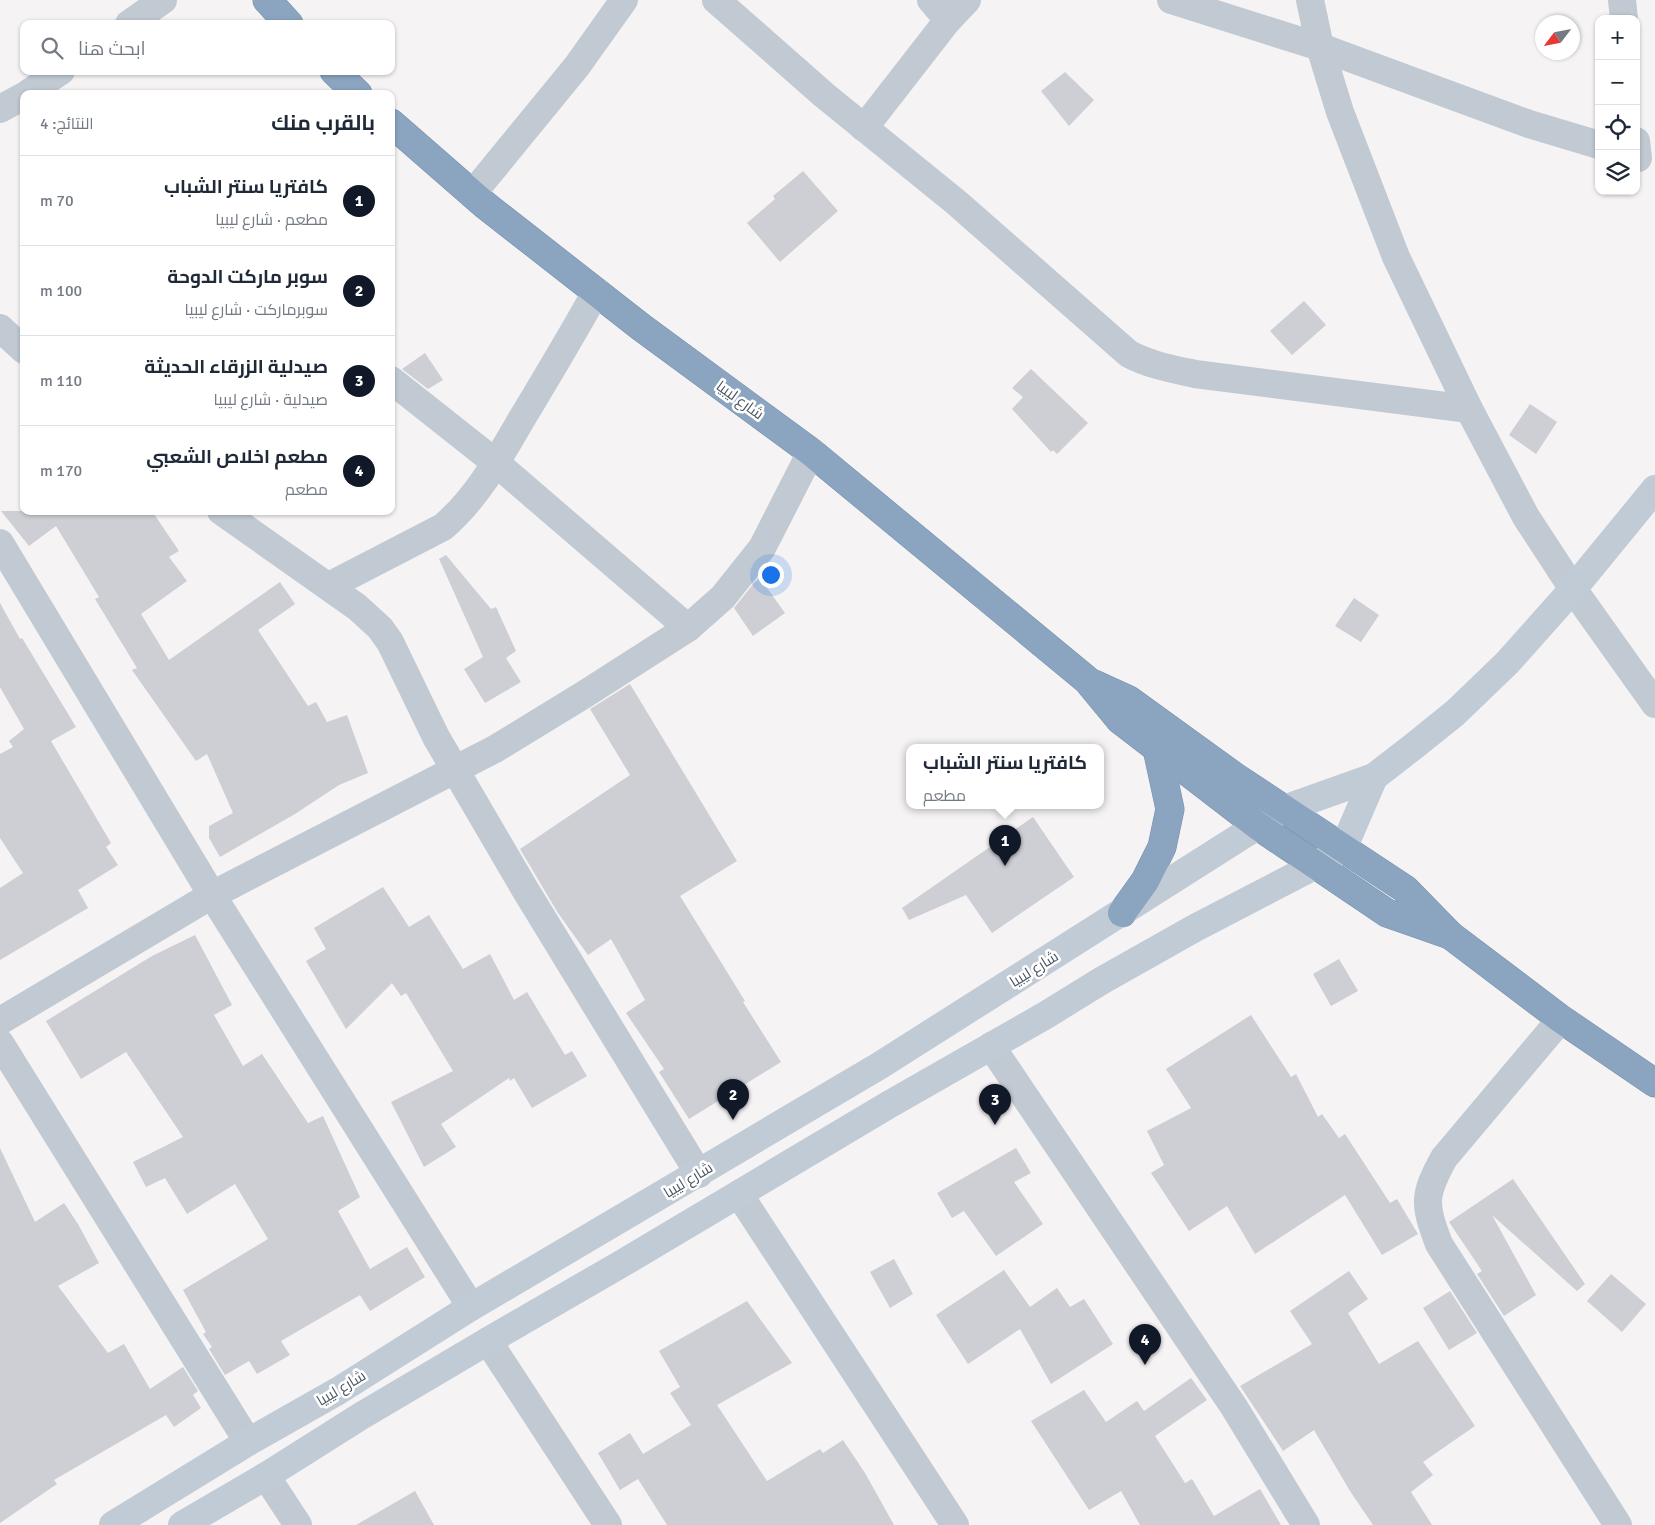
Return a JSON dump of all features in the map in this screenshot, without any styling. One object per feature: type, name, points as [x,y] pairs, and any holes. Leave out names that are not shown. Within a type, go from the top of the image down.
[{"type":"highway","points":[[267,0],[285,20]]},
{"type":"highway","points":[[338,75],[354,90]]},
{"type":"highway","name":"شارع ليبيا","points":[[395,126],[485,205],[596,292],[811,452],[1087,680],[1120,720],[1157,749],[1258,826],[1388,913],[1450,935]]},
{"type":"highway","name":"شارع ليبيا","points":[[1087,680],[1129,700],[1234,776],[1405,889],[1450,935]]},
{"type":"highway","points":[[1122,913],[1145,881],[1162,847],[1170,809],[1157,749]]},
{"type":"highway","points":[[1450,935],[1561,1019],[1655,1083]]},
{"type":"main road","points":[[1284,810],[1374,777],[1455,713],[1507,663],[1573,589],[1655,489]]},
{"type":"main road","points":[[182,1525],[488,1341],[1101,981],[1343,849],[1374,777]]},
{"type":"main road","name":"شارع ليبيا","points":[[113,1525],[248,1442],[338,1391],[471,1307],[888,1061],[1284,810]]},
{"type":"street","points":[[135,20],[163,0]]},
{"type":"street","points":[[473,193],[577,66],[624,0]]},
{"type":"street","points":[[716,0],[824,95],[957,203],[1129,354],[1160,367],[1196,374],[1469,409]]},
{"type":"street","points":[[930,0],[948,20]]},
{"type":"street","points":[[864,128],[948,20],[967,0]]},
{"type":"street","points":[[1170,0],[1320,46],[1529,124],[1595,144]]},
{"type":"street","points":[[1310,0],[1320,46],[1340,112],[1396,257],[1469,409],[1526,517],[1573,589],[1655,704]]},
{"type":"street","points":[[1622,0],[1624,15]]},
{"type":"street","points":[[37,90],[56,75]]},
{"type":"street","points":[[0,109],[20,99]]},
{"type":"street","points":[[329,586],[443,527],[458,515],[496,463],[596,292]]},
{"type":"street","points":[[0,328],[20,346]]},
{"type":"street","points":[[397,391],[496,463],[688,628]]},
{"type":"street","points":[[0,1021],[212,895],[495,749],[688,628],[723,596],[762,548],[811,452]]},
{"type":"street","points":[[227,515],[329,586],[357,607],[380,628],[390,642],[436,737],[526,890],[699,1174]]},
{"type":"street","points":[[0,543],[212,895],[471,1307]]},
{"type":"street","points":[[1561,1019],[1444,1158],[1431,1182],[1427,1200],[1430,1221],[1440,1244],[1618,1525]]},
{"type":"street","points":[[0,1043],[248,1442]]},
{"type":"street","points":[[992,1046],[1234,1407],[1306,1525]]},
{"type":"street","points":[[739,1194],[955,1525]]},
{"type":"street","points":[[488,1341],[608,1525]]},
{"type":"street","points":[[266,1476],[298,1525]]},
{"type":"building","points":[[1065,72],[1094,100],[1069,126],[1041,91]]},
{"type":"building","points":[[803,171],[838,211],[780,262],[747,223],[775,199],[773,196]]},
{"type":"building","points":[[1304,301],[1326,325],[1292,355],[1270,331]]},
{"type":"building","points":[[425,353],[443,380],[428,389],[402,369]]},
{"type":"building","points":[[1031,369],[1088,423],[1057,454],[1053,450],[1051,452],[1012,409],[1023,397],[1012,388]]},
{"type":"building","points":[[1530,404],[1557,422],[1536,454],[1509,435]]},
{"type":"building","points":[[1,511],[20,511],[20,515],[155,515],[179,551],[169,557],[187,581],[141,614],[169,660],[280,582],[295,604],[258,630],[308,706],[316,702],[327,722],[347,715],[368,773],[339,785],[295,814],[220,857],[209,838],[209,826],[233,813],[207,754],[196,761],[132,670],[137,668],[95,599],[99,597],[56,526],[29,546]]},
{"type":"building","points":[[446,555],[491,609],[496,607],[516,651],[506,658],[521,682],[485,703],[464,669],[483,657],[439,559]]},
{"type":"building","points":[[760,578],[785,613],[753,636],[734,608]]},
{"type":"building","points":[[1354,598],[1379,615],[1361,642],[1335,626]]},
{"type":"building","points":[[0,603],[20,639],[22,638],[76,727],[51,741],[111,843],[106,847],[118,865],[78,890],[88,908],[0,960],[0,888],[23,873],[0,838],[0,754],[13,747],[9,741],[24,729],[0,687]]},
{"type":"building","points":[[630,684],[737,861],[680,896],[781,1062],[689,1119],[659,1072],[664,1069],[626,1013],[645,1000],[611,939],[588,955],[558,913],[520,849],[630,775],[590,709]]},
{"type":"building","points":[[1033,817],[1074,877],[992,933],[966,895],[909,920],[902,908]]},
{"type":"building","points":[[383,887],[409,927],[429,915],[463,969],[490,954],[514,1000],[527,992],[565,1055],[572,1051],[587,1076],[532,1108],[514,1078],[510,1081],[509,1078],[441,1124],[456,1147],[424,1167],[391,1102],[453,1071],[406,993],[401,996],[392,983],[346,1029],[306,961],[326,949],[314,928]]},
{"type":"building","points":[[195,935],[232,1005],[214,1015],[243,1066],[262,1054],[308,1123],[323,1116],[360,1197],[338,1211],[370,1269],[407,1247],[425,1277],[370,1311],[360,1295],[281,1341],[290,1355],[257,1374],[249,1361],[225,1375],[209,1349],[212,1347],[203,1334],[206,1332],[183,1290],[268,1239],[235,1184],[187,1214],[165,1178],[146,1187],[133,1162],[183,1137],[126,1052],[81,1079],[46,1021],[152,956]]},
{"type":"building","points":[[1339,959],[1358,991],[1331,1006],[1313,974]]},
{"type":"building","points":[[1251,1015],[1291,1077],[1296,1074],[1318,1117],[1322,1114],[1339,1138],[1345,1134],[1390,1203],[1397,1199],[1418,1234],[1382,1255],[1345,1195],[1255,1254],[1227,1206],[1189,1231],[1151,1173],[1164,1165],[1147,1131],[1191,1108],[1166,1069]]},
{"type":"building","points":[[0,1148],[35,1222],[64,1203],[78,1224],[99,1263],[58,1286],[108,1353],[124,1344],[150,1389],[183,1367],[198,1391],[193,1395],[201,1408],[174,1427],[166,1415],[54,1480],[57,1484],[0,1523]]},
{"type":"building","points":[[1016,1148],[1031,1173],[1014,1182],[1043,1224],[996,1256],[964,1211],[952,1218],[937,1193]]},
{"type":"building","points":[[1513,1179],[1585,1284],[1577,1291],[1492,1215],[1536,1295],[1504,1316],[1477,1274],[1482,1271],[1449,1222]]},
{"type":"building","points":[[894,1259],[913,1294],[890,1308],[870,1272]]},
{"type":"building","points":[[1004,1270],[1030,1307],[1057,1288],[1070,1307],[1084,1299],[1113,1344],[1051,1384],[1020,1329],[968,1364],[936,1315]]},
{"type":"building","points":[[1349,1271],[1368,1299],[1348,1313],[1379,1364],[1418,1341],[1475,1426],[1423,1462],[1433,1475],[1411,1492],[1432,1525],[1373,1525],[1350,1491],[1314,1430],[1283,1451],[1240,1386],[1312,1344],[1290,1311]]},
{"type":"building","points":[[1611,1274],[1646,1304],[1622,1332],[1587,1301]]},
{"type":"building","points":[[1450,1291],[1477,1333],[1449,1350],[1423,1308]]},
{"type":"building","points":[[747,1301],[792,1363],[717,1405],[767,1481],[820,1449],[823,1453],[843,1440],[865,1473],[894,1525],[667,1525],[638,1479],[620,1490],[598,1453],[630,1433],[643,1454],[691,1425],[670,1393],[680,1387],[659,1351]]},
{"type":"building","points":[[1191,1378],[1207,1400],[1155,1436],[1185,1483],[1192,1479],[1214,1516],[1260,1489],[1281,1525],[1140,1525],[1121,1491],[1089,1510],[1031,1421],[1084,1390],[1106,1422],[1137,1401],[1144,1411]]},
{"type":"building","points":[[415,1491],[434,1525],[356,1525]]},
{"type":"place","name":"كافتريا سنتر الشباب","points":[[1005,866]]},
{"type":"place","name":"سوبر ماركت الدوحة","points":[[733,1120]]},
{"type":"place","name":"صيدلية الزرقاء الحديثة","points":[[995,1125]]},
{"type":"place","name":"مطعم اخلاص الشعبي","points":[[1145,1365]]}]
